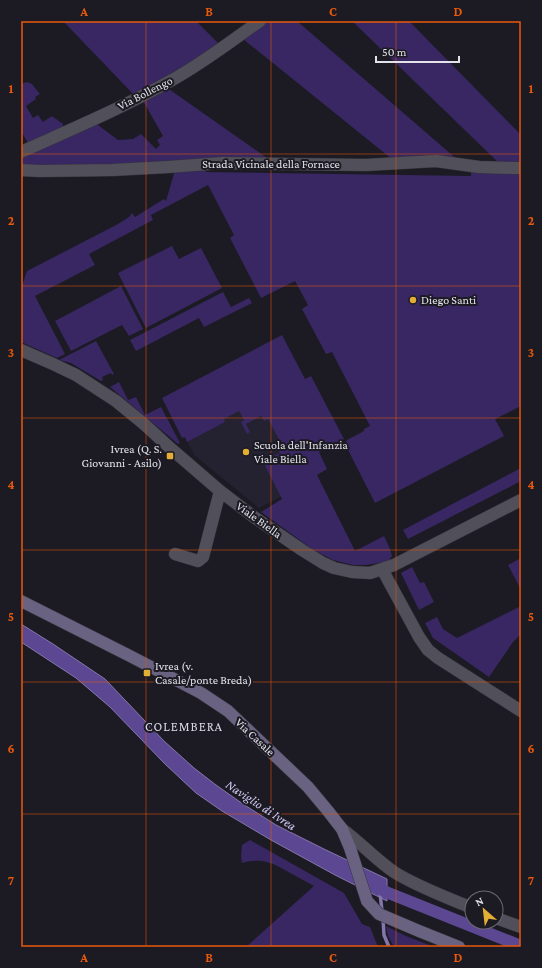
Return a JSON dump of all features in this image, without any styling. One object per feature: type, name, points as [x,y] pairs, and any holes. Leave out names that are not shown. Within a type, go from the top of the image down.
[{"type":"main road","name":"Via Casale","points":[[21,601],[202,693],[228,711],[308,787],[342,829],[350,848],[367,901],[379,914],[459,947]]},
{"type":"street","name":"Via Bollengo","points":[[21,152],[109,112],[159,87],[191,68],[260,21]]},
{"type":"street","name":"Strada Vicinale della Fornace","points":[[21,170],[112,170],[222,163],[366,165],[436,161],[479,166],[521,168]]},
{"type":"street","name":"Viale Biella","points":[[21,350],[76,375],[116,401],[220,491],[254,517],[302,550],[334,568],[352,572],[370,572],[394,565],[521,500]]},
{"type":"street","points":[[175,554],[198,561],[203,557],[220,491]]},
{"type":"street","points":[[382,569],[419,637],[428,650],[438,658],[521,711]]},
{"type":"street","name":"Via Casale","points":[[342,829],[394,872],[464,904]]},
{"type":"street","points":[[504,921],[521,927]]},
{"type":"shaded area","points":[[63,21],[196,21],[220,45],[134,95]]},
{"type":"shaded area","points":[[268,21],[297,21],[459,161],[393,160],[243,39]]},
{"type":"shaded area","points":[[352,21],[409,21],[521,135],[521,165],[502,166]]},
{"type":"shaded area","points":[[27,82],[32,84],[40,94],[26,106],[33,118],[38,115],[43,122],[52,116],[63,124],[63,127],[28,143],[21,131],[21,84]]},
{"type":"shaded area","points":[[166,87],[270,160],[21,167],[21,155],[94,122],[118,140],[133,139],[141,134],[156,149],[160,145],[157,140],[163,136],[142,99]]},
{"type":"shaded area","name":"Diego Santi","points":[[204,167],[206,172],[471,176],[471,168],[521,171],[521,406],[495,419],[504,436],[375,503],[345,444],[347,440],[370,426],[332,352],[326,354],[302,309],[308,305],[295,281],[261,298],[230,238],[234,235],[208,185],[151,215],[153,220],[89,254],[95,265],[35,296],[65,354],[57,358],[21,342],[21,289],[27,271],[118,224],[129,217],[132,213],[135,217],[164,199],[166,201],[175,170]]},
{"type":"shaded area","points":[[172,246],[179,259],[201,248],[222,288],[146,328],[118,273]]},
{"type":"shaded area","points":[[121,286],[143,329],[129,336],[122,325],[71,351],[55,321]]},
{"type":"shaded area","points":[[223,292],[231,307],[249,298],[252,303],[204,327],[199,318],[136,351],[130,340]]},
{"type":"shaded area","points":[[282,335],[305,379],[311,376],[344,439],[319,452],[327,469],[317,475],[355,551],[384,536],[392,556],[385,562],[366,565],[353,565],[333,560],[312,549],[261,512],[282,499],[259,454],[261,452],[266,460],[280,453],[277,448],[282,445],[268,419],[264,421],[261,416],[246,424],[250,432],[247,434],[241,422],[244,420],[239,411],[224,419],[225,422],[187,442],[185,437],[182,438],[162,398]]},
{"type":"shaded area","points":[[96,341],[114,374],[112,375],[111,373],[102,377],[103,380],[101,381],[71,363],[59,360]]},
{"type":"shaded area","points":[[119,382],[128,400],[136,397],[145,415],[161,407],[180,443],[178,444],[110,387]]},
{"type":"shaded area","name":"Scuola dell'Infanzia Viale Biella","points":[[269,393],[313,480],[259,508],[195,456],[184,436]]},
{"type":"shaded area","points":[[521,468],[521,481],[408,539],[403,530]]},
{"type":"shaded area","points":[[521,558],[521,590],[508,565]]},
{"type":"shaded area","points":[[412,567],[420,583],[424,582],[434,602],[419,610],[401,573]]},
{"type":"shaded area","points":[[521,606],[521,634],[513,642],[489,677],[433,638],[425,623],[437,617],[443,629],[457,638]]},
{"type":"shaded area","points":[[21,624],[105,679],[164,741],[194,768],[243,804],[276,825],[387,879],[387,901],[271,840],[222,811],[196,793],[165,764],[110,707],[76,678],[21,642]]},
{"type":"shaded area","points":[[250,840],[344,893],[362,924],[370,927],[378,947],[246,947],[314,886],[268,862],[250,861],[242,863],[242,845]]},
{"type":"shaded area","points":[[386,926],[434,947],[394,947],[388,936]]},
{"type":"waterway","name":"Naviglio di Ivrea","points":[[372,884],[386,892],[521,946]]},
{"type":"waterway","points":[[380,893],[382,911]]},
{"type":"waterway","points":[[383,919],[384,935],[389,947]]},
{"type":"place","name":"Diego Santi","points":[[413,300]]},
{"type":"place","name":"Scuola dell'Infanzia Viale Biella","points":[[246,452]]},
{"type":"place","name":"Ivrea (Q. S. Giovanni - Asilo)","points":[[170,456]]},
{"type":"place","name":"Ivrea (v. Casale/ponte Breda)","points":[[147,673]]},
{"type":"district","name":"COLEMBERA","points":[[184,726]]}]
